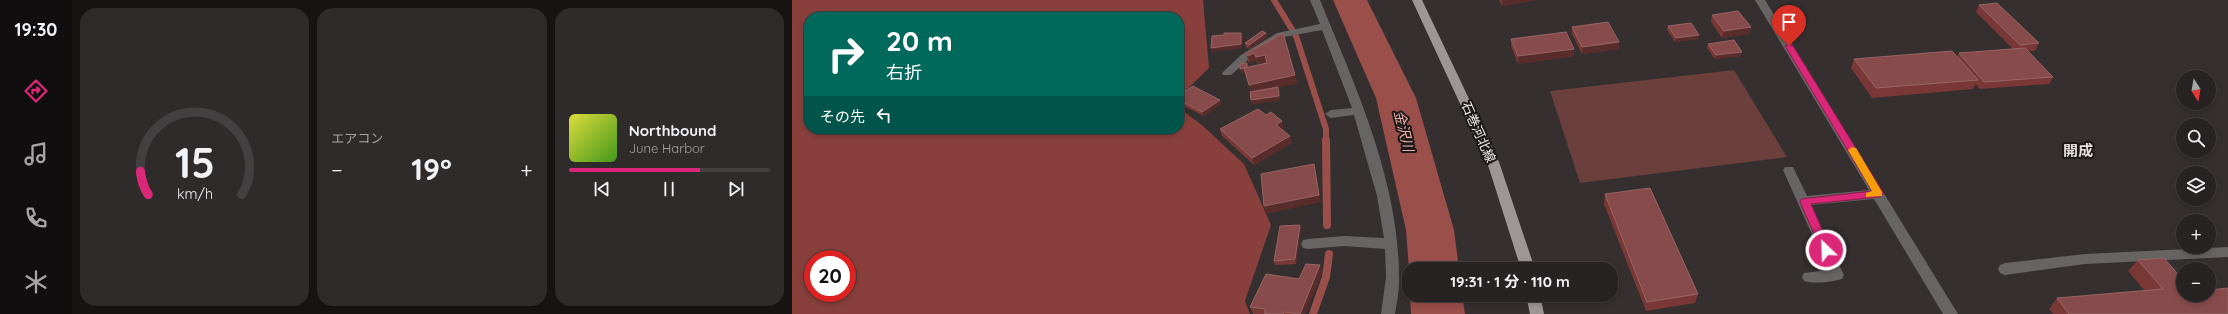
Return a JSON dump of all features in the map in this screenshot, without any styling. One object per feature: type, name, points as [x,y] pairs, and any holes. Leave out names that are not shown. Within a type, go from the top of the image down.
[{"type":"main road","name":"石巻河北線","points":[[1418,0],[1493,162],[1526,262]]},
{"type":"main road","points":[[1534,302],[1537,314]]},
{"type":"street","points":[[1315,0],[1358,111],[1376,166],[1390,230],[1393,291],[1388,314]]},
{"type":"street","points":[[1760,0],[1952,314]]},
{"type":"street","points":[[1226,73],[1245,57],[1281,35],[1325,26]]},
{"type":"street","points":[[1331,114],[1358,111]]},
{"type":"street","points":[[1789,170],[1837,275],[1809,277]]},
{"type":"street","points":[[1804,202],[1879,194]]},
{"type":"street","points":[[1308,244],[1344,241],[1391,244]]},
{"type":"street","points":[[2005,269],[2085,259],[2228,252]]},
{"type":"shaded area","points":[[792,0],[1203,0],[1209,68],[1184,92],[1184,12],[804,12],[804,134],[1184,134],[1184,112],[1203,126],[1244,164],[1271,225],[1245,301],[1250,314],[792,314]]},
{"type":"shaded area","points":[[1734,70],[1787,157],[1580,183],[1550,91]]},
{"type":"building","points":[[1997,3],[2039,43],[2020,45],[1979,5]]},
{"type":"building","points":[[1738,11],[1751,27],[1724,31],[1712,15]]},
{"type":"building","points":[[1608,22],[1619,42],[1582,47],[1572,27]]},
{"type":"building","points":[[1691,23],[1699,35],[1676,38],[1668,26]]},
{"type":"building","points":[[1262,31],[1266,33],[1249,45],[1245,43]]},
{"type":"building","points":[[1566,32],[1574,49],[1518,56],[1511,39]]},
{"type":"building","points":[[1224,33],[1241,33],[1241,44],[1211,48],[1212,36],[1224,35]]},
{"type":"building","points":[[1283,33],[1295,75],[1249,85],[1244,68],[1267,63],[1265,55],[1256,57],[1254,53],[1248,56],[1246,54]]},
{"type":"building","points":[[1734,40],[1742,52],[1716,55],[1708,44]]},
{"type":"building","points":[[2025,48],[2053,77],[1984,82],[1959,53]]},
{"type":"building","points":[[1952,51],[1978,80],[1876,88],[1854,59]]},
{"type":"building","points":[[1247,63],[1247,67],[1240,69],[1240,64]]},
{"type":"building","points":[[1193,86],[1220,100],[1202,112],[1184,103],[1184,92]]},
{"type":"building","points":[[1278,87],[1279,96],[1251,100],[1250,92]]},
{"type":"building","points":[[1258,109],[1266,115],[1271,112],[1282,121],[1276,125],[1290,136],[1252,158],[1220,129]]},
{"type":"building","points":[[1314,164],[1319,195],[1264,206],[1261,174]]},
{"type":"building","points":[[1650,188],[1698,294],[1647,302],[1605,194]]},
{"type":"building","points":[[1300,225],[1295,259],[1274,261],[1280,226]]},
{"type":"building","points":[[2164,258],[2176,272],[2176,302],[2216,302],[2216,289],[2228,288],[2228,314],[2069,314],[2057,298],[2163,289],[2138,260]]},
{"type":"building","points":[[1306,264],[1320,265],[1300,314],[1284,312],[1283,314],[1269,314],[1264,313],[1266,309],[1250,307],[1266,274],[1299,279]]},
{"type":"waterway","points":[[1274,0],[1296,36],[1326,129],[1326,140]]},
{"type":"waterway","name":"金沢川","points":[[1350,0],[1396,98],[1430,230],[1433,262]]},
{"type":"waterway","points":[[1326,140],[1327,225]]},
{"type":"waterway","points":[[1313,314],[1326,277],[1329,254]]},
{"type":"waterway","name":"金沢川","points":[[1437,302],[1438,314]]},
{"type":"slow traffic","points":[[1852,150],[1879,194],[1870,195]]},
{"type":"district","name":"開成","points":[[2078,150]]},
{"type":"route","points":[[1789,46],[1879,194],[1804,202],[1826,250]]}]
